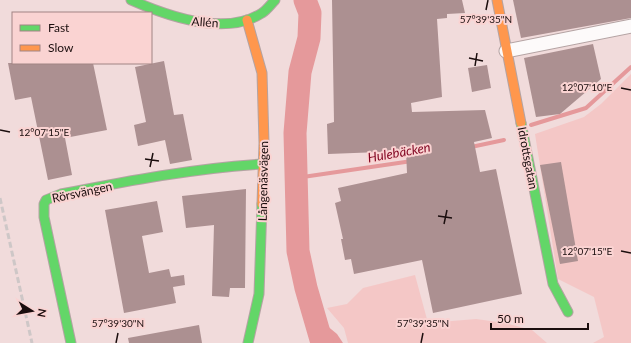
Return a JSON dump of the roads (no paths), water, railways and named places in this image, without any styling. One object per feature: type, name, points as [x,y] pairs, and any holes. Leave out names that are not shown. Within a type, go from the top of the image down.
[{"type":"street","name":"Allén","points":[[131,0],[146,7],[184,20],[220,23],[247,20],[264,12],[275,0]]},
{"type":"street","name":"Idrottsgatan","points":[[496,0],[554,289],[568,312]]},
{"type":"street","name":"Långenäsvägen","points":[[247,20],[262,73],[263,164],[259,294],[248,343]]},
{"type":"street","points":[[506,51],[631,26]]},
{"type":"street","name":"Rörsvängen","points":[[71,343],[44,217],[44,204],[46,200],[175,174],[226,166],[263,164]]},
{"type":"waterway","points":[[305,0],[310,13],[309,38],[300,72],[295,133],[298,251],[306,288],[322,343]]},
{"type":"waterway","name":"Hulebäcken","points":[[531,125],[586,108],[631,67]]},
{"type":"waterway","name":"Hulebäcken","points":[[471,147],[504,140]]},
{"type":"waterway","name":"Hulebäcken","points":[[296,178],[412,161]]},
{"type":"railway","points":[[0,198],[32,343]]}]
